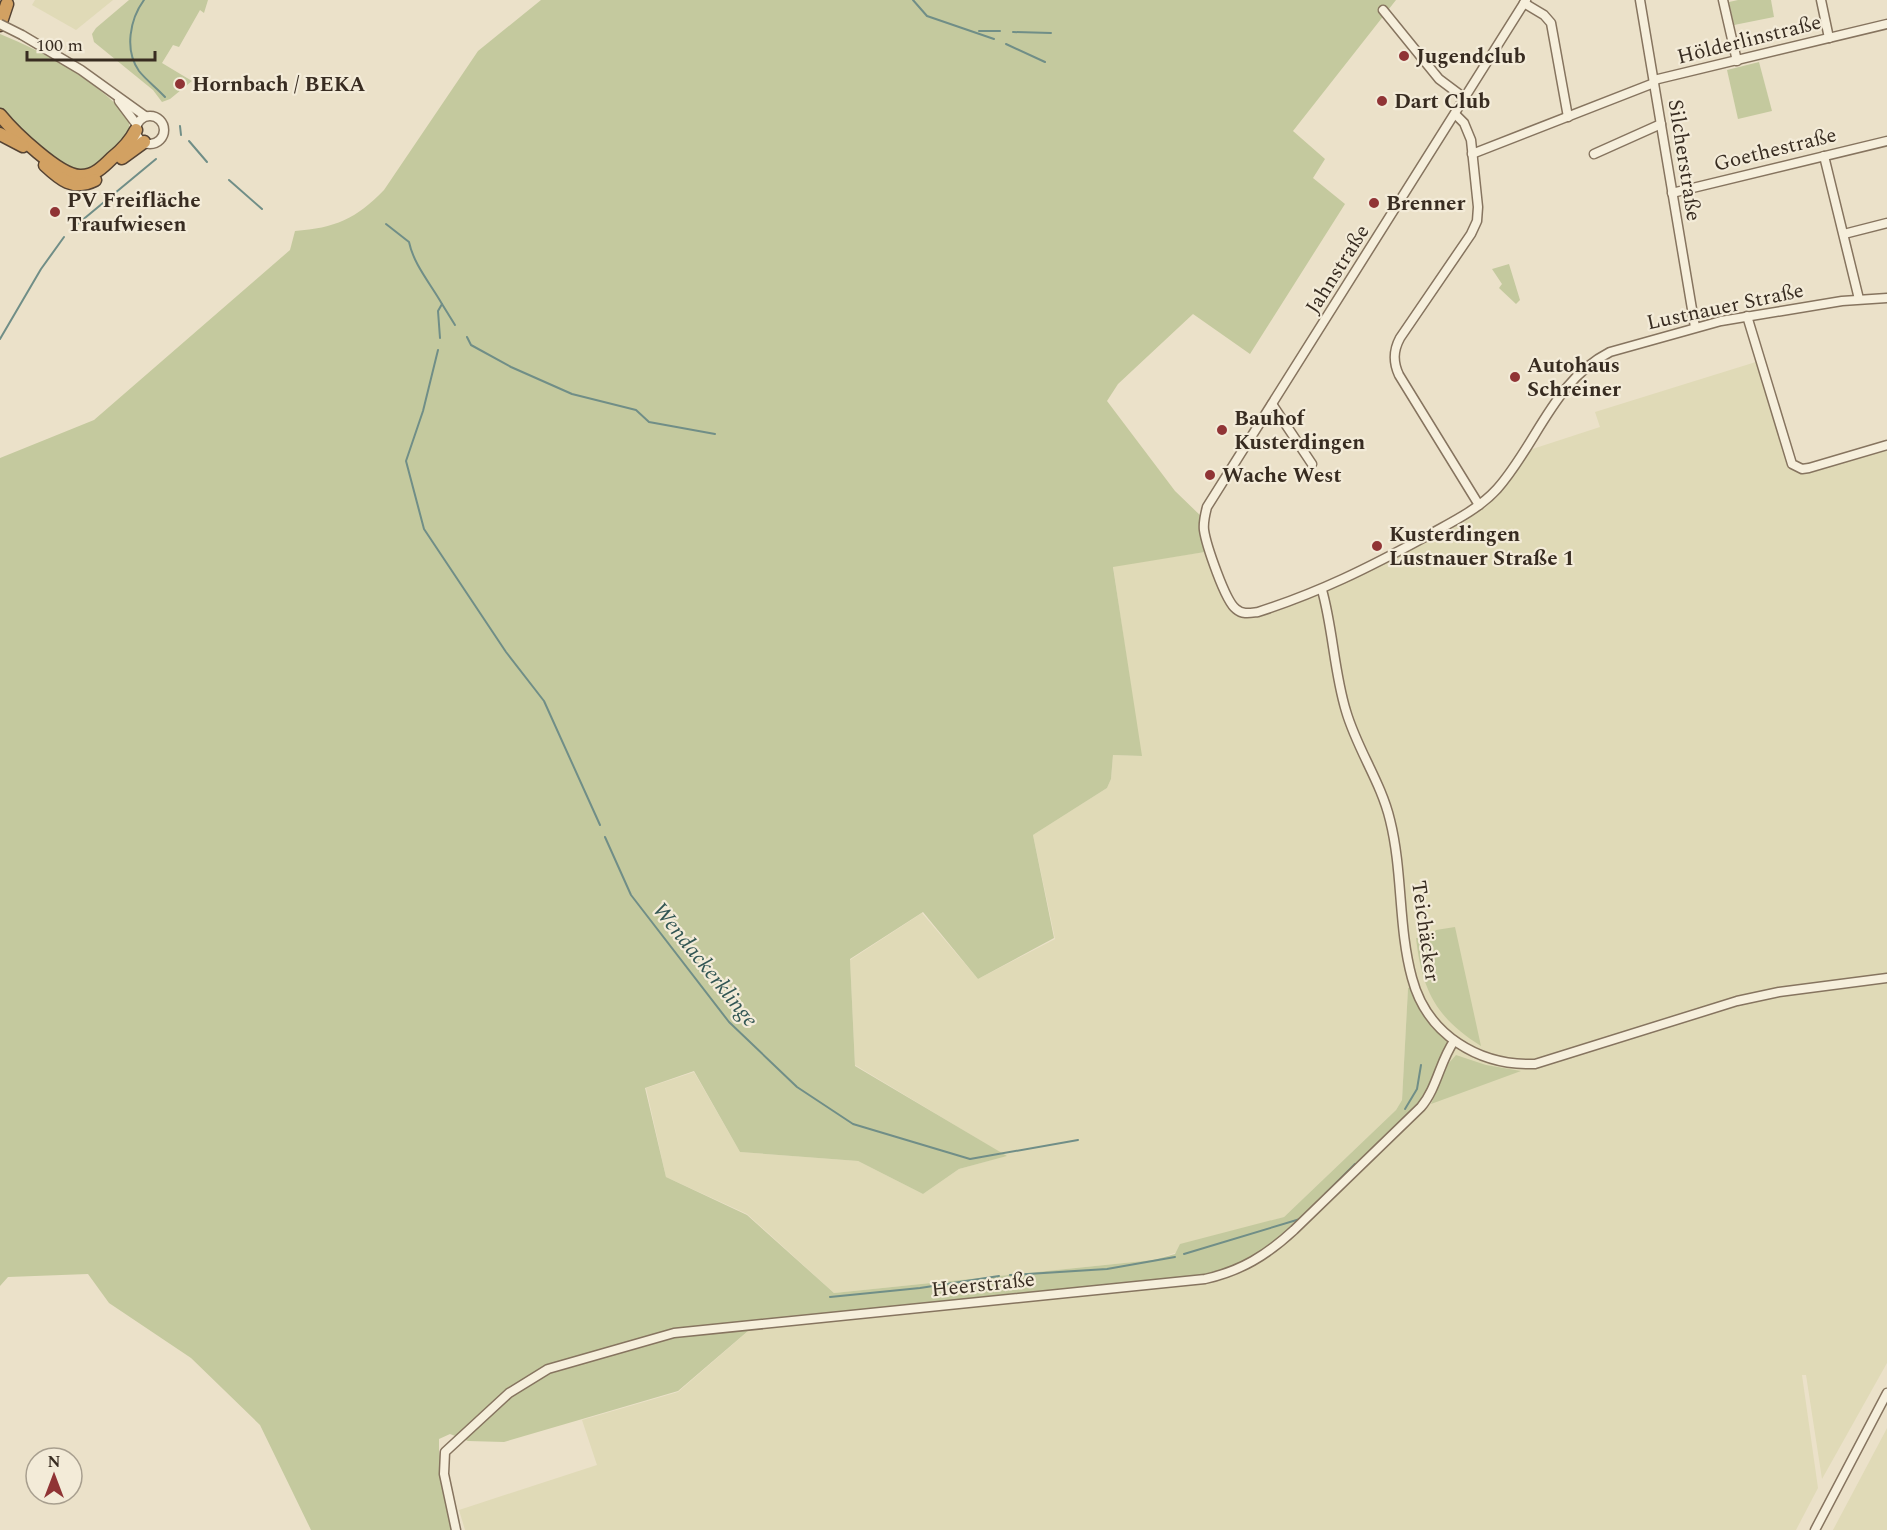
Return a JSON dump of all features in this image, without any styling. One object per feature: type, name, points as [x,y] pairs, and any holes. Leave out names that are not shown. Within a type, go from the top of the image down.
[{"type":"highway","points":[[0,24],[5,6]]},
{"type":"highway","points":[[0,115],[56,164],[76,176],[90,175],[102,167],[130,141],[136,127]]},
{"type":"highway","points":[[0,134],[20,144],[58,177],[72,185],[95,180],[144,142]]},
{"type":"street","name":"Silcherstraße","points":[[1640,0],[1695,327]]},
{"type":"street","points":[[1723,0],[1737,61]]},
{"type":"street","points":[[1821,0],[1829,38]]},
{"type":"street","points":[[1525,1],[1551,23],[1569,117]]},
{"type":"street","name":"Jahnstraße","points":[[1238,611],[1232,606],[1205,533],[1204,519],[1207,507],[1525,1]]},
{"type":"street","points":[[1383,10],[1439,79],[1464,97]]},
{"type":"street","points":[[0,24],[81,70],[145,116],[158,118],[164,129],[160,140],[151,144],[144,142],[117,98]]},
{"type":"street","name":"Hölderlinstraße","points":[[1472,154],[1654,82],[1887,24]]},
{"type":"street","points":[[1455,114],[1468,129],[1478,207],[1474,228],[1400,338],[1394,354],[1400,375],[1479,505]]},
{"type":"street","points":[[136,127],[145,116]]},
{"type":"street","points":[[1594,154],[1661,124]]},
{"type":"street","name":"Goethestraße","points":[[1672,193],[1887,141]]},
{"type":"street","points":[[1824,156],[1859,299]]},
{"type":"street","points":[[1844,234],[1887,223]]},
{"type":"street","name":"Lustnauer Straße","points":[[1238,611],[1248,614],[1258,612],[1322,590],[1375,564],[1479,505],[1506,477],[1562,392],[1587,366],[1618,349],[1695,327],[1747,316],[1859,299],[1887,298]]},
{"type":"street","points":[[1747,316],[1778,423],[1792,464],[1796,468],[1809,468],[1887,445]]},
{"type":"street","points":[[1272,404],[1312,464]]},
{"type":"street","name":"Teichäcker","points":[[1322,590],[1345,708],[1381,791],[1394,834],[1412,978],[1429,1016],[1454,1041],[1490,1060],[1512,1064],[1535,1064],[1737,1001],[1779,992],[1887,978]]},
{"type":"street","name":"Heerstraße","points":[[456,1530],[444,1474],[445,1452],[509,1393],[548,1369],[674,1333],[1205,1279],[1233,1271],[1273,1249],[1421,1107],[1454,1041]]},
{"type":"street","points":[[1815,1530],[1887,1393]]},
{"type":"shaded area","points":[[35,0],[113,0],[76,30],[32,5]]},
{"type":"shaded area","points":[[1759,361],[1796,468],[1887,445],[1887,1363],[1822,1479],[1806,1375],[1802,1375],[1818,1488],[1796,1530],[465,1530],[459,1510],[597,1465],[582,1420],[678,1392],[754,1326],[1223,1275],[1421,1107],[1408,988],[1402,1100],[1396,1110],[1284,1217],[1153,1260],[834,1293],[747,1214],[666,1177],[646,1088],[694,1072],[740,1152],[858,1161],[923,1194],[959,1169],[1006,1156],[855,1065],[850,960],[922,913],[978,979],[1055,939],[1033,835],[1107,788],[1111,779],[1113,755],[1141,756],[1113,566],[1211,551],[1232,606],[1248,614],[1300,598],[1479,505],[1523,452],[1600,427],[1595,412]]},
{"type":"shaded area","points":[[1887,1428],[1887,1530],[1833,1530],[1885,1432]]},
{"type":"green space","points":[[129,0],[208,0],[204,13],[200,10],[179,47],[173,45],[162,63],[192,81],[170,99],[162,102],[153,90],[94,42],[92,34],[96,28]]},
{"type":"green space","points":[[541,0],[1396,0],[1293,131],[1325,159],[1313,178],[1345,204],[1250,354],[1193,314],[1118,384],[1107,401],[1175,491],[1204,519],[1211,551],[1113,567],[1142,756],[1113,755],[1111,779],[1107,788],[1033,835],[1054,938],[978,979],[923,912],[850,959],[855,1066],[1007,1156],[959,1169],[923,1194],[858,1161],[740,1152],[694,1071],[645,1088],[666,1177],[747,1215],[834,1293],[1153,1260],[1175,1254],[1180,1244],[1284,1217],[1396,1110],[1402,1100],[1408,988],[1414,986],[1419,998],[1454,1041],[1429,1095],[1273,1249],[1223,1275],[755,1325],[678,1391],[504,1442],[468,1441],[450,1434],[439,1439],[439,1452],[458,1530],[311,1530],[260,1425],[191,1358],[109,1303],[88,1274],[8,1277],[0,1286],[0,458],[94,420],[290,250],[295,231],[309,230],[344,220],[374,200],[384,190],[478,51]]},
{"type":"green space","points":[[1771,0],[1774,17],[1734,25],[1729,2]]},
{"type":"green space","points":[[0,34],[68,68],[100,90],[128,116],[130,132],[99,166],[77,172],[60,163],[4,115],[0,109]]},
{"type":"green space","points":[[1759,62],[1772,111],[1738,119],[1727,70]]},
{"type":"green space","points":[[1509,264],[1520,300],[1516,304],[1499,288],[1502,284],[1492,269]]},
{"type":"green space","points":[[1455,927],[1481,1046],[1453,1025],[1442,1013],[1427,988],[1422,973],[1416,938],[1429,938],[1436,930]]},
{"type":"green space","points":[[1456,1055],[1486,1065],[1521,1071],[1431,1104],[1448,1064]]},
{"type":"waterway","points":[[144,0],[132,25],[131,54],[139,71],[165,97]]},
{"type":"waterway","points":[[913,0],[927,16],[994,39]]},
{"type":"waterway","points":[[979,31],[1000,31]]},
{"type":"waterway","points":[[1013,32],[1051,33]]},
{"type":"waterway","points":[[1006,44],[1045,62]]},
{"type":"waterway","points":[[180,126],[181,135]]},
{"type":"waterway","name":"Wendackerklinge","points":[[189,141],[207,162]]},
{"type":"waterway","points":[[74,227],[156,159]]},
{"type":"waterway","name":"Wendackerklinge","points":[[229,180],[262,209]]},
{"type":"waterway","name":"Wendackerklinge","points":[[386,224],[409,242],[418,266],[442,304],[438,311],[440,338]]},
{"type":"waterway","points":[[0,339],[41,269],[64,237]]},
{"type":"waterway","points":[[442,304],[455,325]]},
{"type":"waterway","points":[[467,337],[471,345],[511,367],[572,394],[636,410],[649,422],[715,434]]},
{"type":"waterway","name":"Wendackerklinge","points":[[438,350],[423,411],[406,461],[424,529],[506,652],[544,701],[600,825]]},
{"type":"waterway","name":"Wendackerklinge","points":[[605,837],[631,895],[729,1022],[797,1087],[853,1124],[970,1159],[1078,1140]]},
{"type":"waterway","points":[[1405,1109],[1417,1089],[1421,1065]]},
{"type":"waterway","points":[[1325,1194],[1355,1164]]},
{"type":"waterway","points":[[1184,1254],[1300,1219]]},
{"type":"waterway","points":[[1010,1275],[1107,1269],[1175,1257]]},
{"type":"waterway","points":[[830,1297],[920,1288],[999,1276]]},
{"type":"place","name":"Jugendclub","points":[[1404,56]]},
{"type":"place","name":"Hornbach / BEKA","points":[[180,84]]},
{"type":"place","name":"Dart Club","points":[[1382,101]]},
{"type":"place","name":"Brenner","points":[[1374,203]]},
{"type":"place","name":"PV Freifläche Traufwiesen","points":[[55,212]]},
{"type":"place","name":"Autohaus Schreiner","points":[[1515,377]]},
{"type":"place","name":"Bauhof Kusterdingen","points":[[1222,430]]},
{"type":"place","name":"Wache West","points":[[1210,475]]},
{"type":"place","name":"Kusterdingen Lustnauer Straße 1","points":[[1377,546]]}]
